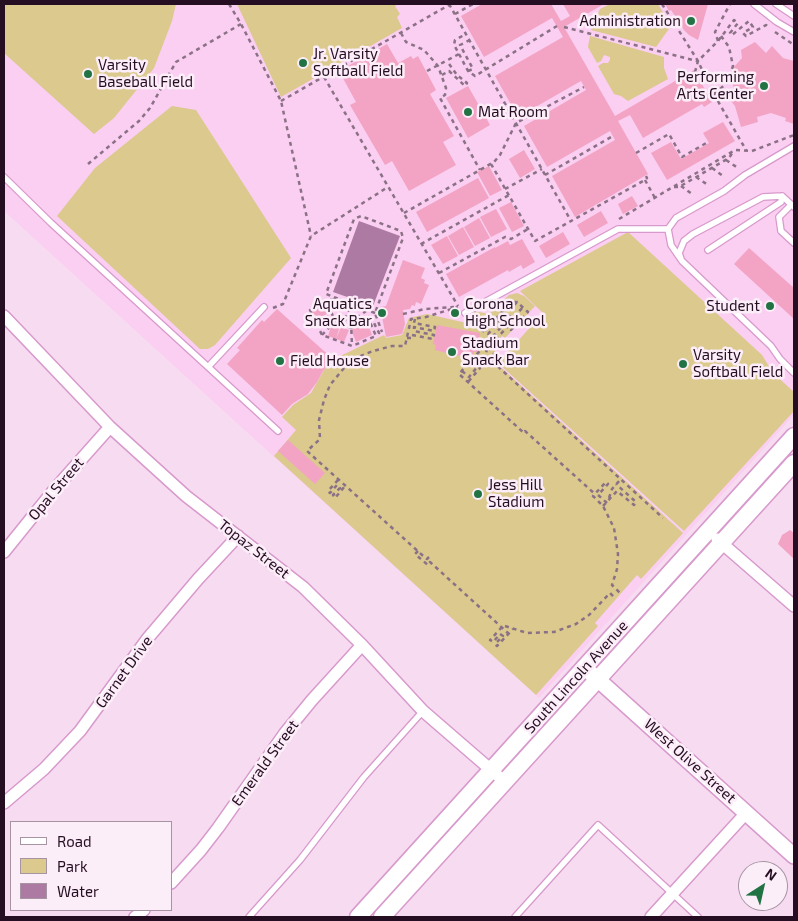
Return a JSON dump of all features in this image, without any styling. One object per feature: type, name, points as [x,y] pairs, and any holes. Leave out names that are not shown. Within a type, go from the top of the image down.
[{"type":"main road","name":"South Lincoln Avenue","points":[[358,917],[794,436]]},
{"type":"main road","name":"South Lincoln Avenue","points":[[382,917],[794,463]]},
{"type":"street","name":"Topaz Street","points":[[5,318],[110,427],[186,496],[303,587],[362,645],[423,711],[505,782]]},
{"type":"street","name":"Opal Street","points":[[4,552],[54,490],[110,427]]},
{"type":"street","points":[[708,531],[794,606]]},
{"type":"street","name":"Garnet Drive","points":[[4,803],[44,768],[80,731],[148,638],[198,579],[238,536]]},
{"type":"street","name":"Emerald Street","points":[[172,883],[212,835],[285,733],[362,645]]},
{"type":"street","name":"West Olive Street","points":[[584,667],[794,856]]},
{"type":"street","points":[[651,917],[747,812]]},
{"type":"lane","points":[[754,4],[784,27],[794,32]]},
{"type":"lane","points":[[776,4],[794,16]]},
{"type":"lane","points":[[794,146],[745,175],[724,191],[676,218],[668,228],[671,245],[682,261],[771,346],[780,359],[794,373]]},
{"type":"lane","points":[[4,176],[51,223],[278,431]]},
{"type":"lane","points":[[682,261],[679,253],[684,241],[763,198],[782,196],[793,206],[779,217],[780,230],[794,243]]},
{"type":"lane","points":[[708,250],[781,202],[782,196]]},
{"type":"lane","points":[[464,313],[618,229],[668,228]]},
{"type":"lane","points":[[208,367],[265,309]]},
{"type":"lane","points":[[250,917],[300,860],[364,777],[423,711]]},
{"type":"lane","points":[[514,917],[598,825],[698,917]]},
{"type":"path","points":[[228,4],[242,24],[282,102],[311,236],[283,304],[265,309]]},
{"type":"path","points":[[282,102],[450,4],[571,221]]},
{"type":"path","points":[[455,14],[473,4]]},
{"type":"path","points":[[662,4],[698,61],[746,151]]},
{"type":"path","points":[[718,41],[715,32],[730,4]]},
{"type":"path","points":[[695,72],[698,61],[718,41],[734,20],[738,23],[730,33],[732,35],[749,21],[753,27],[743,34],[746,36],[766,25]]},
{"type":"path","points":[[88,164],[139,121],[150,108],[176,62],[242,24]]},
{"type":"path","points":[[466,34],[455,40],[454,45],[468,71],[475,76],[557,26]]},
{"type":"path","points":[[564,27],[698,61]]},
{"type":"path","points":[[401,33],[406,42],[429,54],[438,66],[446,88],[445,96],[440,98],[480,170]]},
{"type":"path","points":[[714,94],[727,83],[732,66],[732,56],[729,47],[721,36]]},
{"type":"path","points":[[468,71],[473,68],[460,46],[470,40]]},
{"type":"path","points":[[427,71],[459,54]]},
{"type":"path","points":[[442,75],[449,71],[464,86],[467,83],[457,75],[447,61]]},
{"type":"path","points":[[324,77],[421,244],[464,313]]},
{"type":"path","points":[[404,213],[491,164],[500,155],[516,123],[584,86]]},
{"type":"path","points":[[636,153],[669,134],[682,157],[708,142]]},
{"type":"path","points":[[615,222],[735,150],[752,151],[794,135]]},
{"type":"path","points":[[545,175],[613,136]]},
{"type":"path","points":[[673,187],[681,186],[726,160],[735,150]]},
{"type":"path","points":[[726,160],[738,168]]},
{"type":"path","points":[[491,164],[535,241],[646,178],[655,198]]},
{"type":"path","points":[[505,189],[542,168]]},
{"type":"path","points":[[712,168],[723,176]]},
{"type":"path","points":[[696,177],[708,185]]},
{"type":"path","points":[[311,236],[388,186]]},
{"type":"path","points":[[681,186],[692,194]]},
{"type":"path","points":[[421,244],[509,196]]},
{"type":"path","points":[[369,318],[371,317],[379,334],[382,332],[375,312],[403,238],[401,231],[360,216],[354,219],[326,294],[366,311],[375,312]]},
{"type":"path","points":[[439,273],[505,237],[511,239],[528,228]]},
{"type":"path","points":[[316,297],[327,302],[335,322],[351,328],[369,318]]},
{"type":"path","points":[[333,298],[310,310],[322,335],[352,346],[376,336],[366,311]]},
{"type":"path","points":[[333,298],[339,317]]},
{"type":"path","points":[[468,319],[488,334],[518,302],[528,312],[511,330],[508,326]]},
{"type":"path","points":[[345,319],[351,303]]},
{"type":"path","points":[[404,314],[425,309],[458,306]]},
{"type":"path","points":[[429,558],[427,559],[307,452],[320,438],[319,420],[324,400],[330,385],[338,373],[356,358],[379,349],[405,346],[411,320],[458,306]]},
{"type":"path","points":[[475,356],[485,358],[488,348],[523,307]]},
{"type":"path","points":[[351,322],[366,311]]},
{"type":"path","points":[[514,317],[512,315],[459,374],[595,494],[593,496],[604,506],[614,528],[618,548],[617,569],[612,585],[620,593]]},
{"type":"path","points":[[322,335],[339,317]]},
{"type":"path","points":[[339,317],[351,322]]},
{"type":"path","points":[[378,319],[382,318]]},
{"type":"path","points":[[407,338],[412,338],[412,335],[433,339],[434,334],[414,331],[414,327],[434,331],[435,327],[414,323],[415,319]]},
{"type":"path","points":[[351,322],[352,346]]},
{"type":"path","points":[[488,348],[494,353],[493,362],[664,518]]},
{"type":"path","points":[[462,371],[469,377],[478,366],[480,368],[468,382]]},
{"type":"path","points":[[338,479],[328,491],[330,493],[337,485],[340,488],[333,495],[335,498],[346,486]]},
{"type":"path","points":[[608,501],[612,489],[621,479]]},
{"type":"path","points":[[595,494],[606,482],[608,484],[598,495],[608,501]]},
{"type":"path","points":[[604,506],[617,491],[634,505],[636,502],[616,484]]},
{"type":"path","points":[[418,551],[415,554],[428,565],[430,562],[509,634]]},
{"type":"path","points":[[503,627],[537,634],[562,630],[589,616],[610,593],[615,598]]},
{"type":"path","points":[[503,627],[490,640],[493,642],[500,634],[502,636],[495,644],[498,646],[513,629]]},
{"type":"shaded area","name":"Corona High School","points":[[4,4],[794,4],[794,415],[539,698],[4,211]]},
{"type":"green space","name":"Varsity Baseball Field","points":[[4,4],[176,4],[172,21],[154,68],[114,118],[94,134],[4,53]]},
{"type":"green space","name":"Jr. Varsity Softball Field","points":[[237,4],[398,4],[395,6],[400,14],[397,17],[402,28],[281,97]]},
{"type":"green space","points":[[610,4],[658,4],[671,26],[656,47],[591,30],[600,9]]},
{"type":"green space","points":[[590,36],[664,57],[664,68],[668,79],[628,101],[614,94],[598,66],[608,63],[610,57],[604,55],[601,61],[597,63],[588,47]]},
{"type":"green space","points":[[172,106],[196,110],[291,258],[215,345],[208,349],[200,349],[57,216],[95,168]]},
{"type":"green space","name":"Varsity Softball Field","points":[[628,232],[762,355],[773,373],[794,392],[794,411],[684,531],[498,363],[543,313],[520,291]]},
{"type":"green space","name":"Jess Hill Stadium","points":[[517,293],[524,296],[535,306],[505,338],[502,336],[491,347],[500,356],[495,362],[683,533],[641,579],[637,575],[595,623],[598,626],[536,695],[274,456],[296,430],[282,417],[293,405],[311,393],[324,370],[334,359],[384,335],[386,338],[402,335],[409,318],[427,314],[471,324],[474,311],[489,314],[509,295]]},
{"type":"water","points":[[359,221],[400,236],[373,306],[333,292]]},
{"type":"building","points":[[482,4],[551,4],[561,21],[570,16],[563,4],[604,4],[564,27],[615,116],[694,70],[712,102],[704,107],[702,104],[643,138],[630,115],[618,121],[648,174],[575,217],[552,176],[615,140],[610,131],[547,167],[524,126],[586,90],[581,81],[518,117],[495,76],[563,37],[552,18],[484,57],[461,16]]},
{"type":"building","name":"Administration","points":[[665,4],[708,4],[698,40],[684,30]]},
{"type":"building","name":"Performing Arts Center","points":[[755,42],[766,53],[772,46],[783,58],[794,61],[794,124],[785,121],[786,118],[771,113],[757,117],[758,122],[741,127],[735,106],[727,96],[734,88],[731,80],[733,68],[742,58],[741,50]]},
{"type":"building","points":[[387,44],[398,63],[411,56],[413,59],[418,56],[436,90],[430,94],[454,136],[443,142],[456,165],[409,191],[392,161],[385,165],[350,105],[356,102],[339,71]]},
{"type":"building","name":"Mat Room","points":[[468,86],[490,125],[468,138],[446,98]]},
{"type":"building","points":[[723,122],[735,141],[667,180],[651,153],[671,142],[681,159],[709,143],[703,133]]},
{"type":"building","points":[[524,150],[535,169],[520,178],[509,159]]},
{"type":"building","points":[[489,166],[502,190],[490,196],[477,172]]},
{"type":"building","points":[[478,178],[489,198],[427,232],[416,212]]},
{"type":"building","points":[[632,196],[638,206],[623,214],[618,204]]},
{"type":"building","points":[[511,202],[524,226],[512,232],[499,208]]},
{"type":"building","points":[[496,209],[507,229],[491,237],[480,217]]},
{"type":"building","points":[[601,211],[608,223],[584,237],[577,225]]},
{"type":"building","points":[[479,218],[490,238],[475,246],[464,227]]},
{"type":"building","points":[[463,227],[474,247],[459,255],[448,236]]},
{"type":"building","points":[[563,232],[570,244],[546,258],[539,246]]},
{"type":"building","points":[[447,236],[458,256],[443,264],[431,245]]},
{"type":"building","points":[[522,239],[535,262],[523,269],[521,265],[509,272],[508,270],[459,297],[446,274],[508,241],[510,245]]},
{"type":"building","points":[[749,248],[794,288],[794,319],[734,264]]},
{"type":"building","points":[[403,260],[425,268],[421,278],[425,280],[424,283],[429,285],[421,304],[416,302],[415,306],[412,305],[410,309],[403,310],[405,324],[402,334],[386,337],[380,307],[386,306]]},
{"type":"building","points":[[324,306],[327,314],[315,320],[311,312]]},
{"type":"building","name":"Field House","points":[[277,309],[333,359],[308,394],[292,404],[282,415],[227,364],[240,350],[237,348],[262,320],[264,322]]},
{"type":"building","points":[[328,315],[331,322],[319,328],[315,320]]},
{"type":"building","points":[[367,322],[372,335],[356,342],[351,329]]},
{"type":"building","points":[[332,323],[340,326],[336,339],[328,336]]},
{"type":"building","points":[[437,325],[480,333],[477,352],[474,352],[473,357],[435,350],[436,345],[433,344]]},
{"type":"building","points":[[341,327],[349,330],[344,342],[336,339]]},
{"type":"building","points":[[288,440],[325,473],[315,484],[278,451]]},
{"type":"building","points":[[790,530],[794,533],[794,559],[778,544],[782,535]]},
{"type":"place","name":"Administration","points":[[691,21]]},
{"type":"place","name":"Jr. Varsity Softball Field","points":[[303,63]]},
{"type":"place","name":"Varsity Baseball Field","points":[[88,74]]},
{"type":"place","name":"Performing Arts Center","points":[[764,86]]},
{"type":"place","name":"Mat Room","points":[[468,112]]},
{"type":"place","name":"Student","points":[[770,306]]},
{"type":"place","name":"Aquatics Snack Bar","points":[[382,313]]},
{"type":"place","name":"Corona High School","points":[[455,313]]},
{"type":"place","name":"Stadium Snack Bar","points":[[452,352]]},
{"type":"place","name":"Field House","points":[[280,361]]},
{"type":"place","name":"Varsity Softball Field","points":[[683,364]]},
{"type":"place","name":"Jess Hill Stadium","points":[[478,494]]}]
